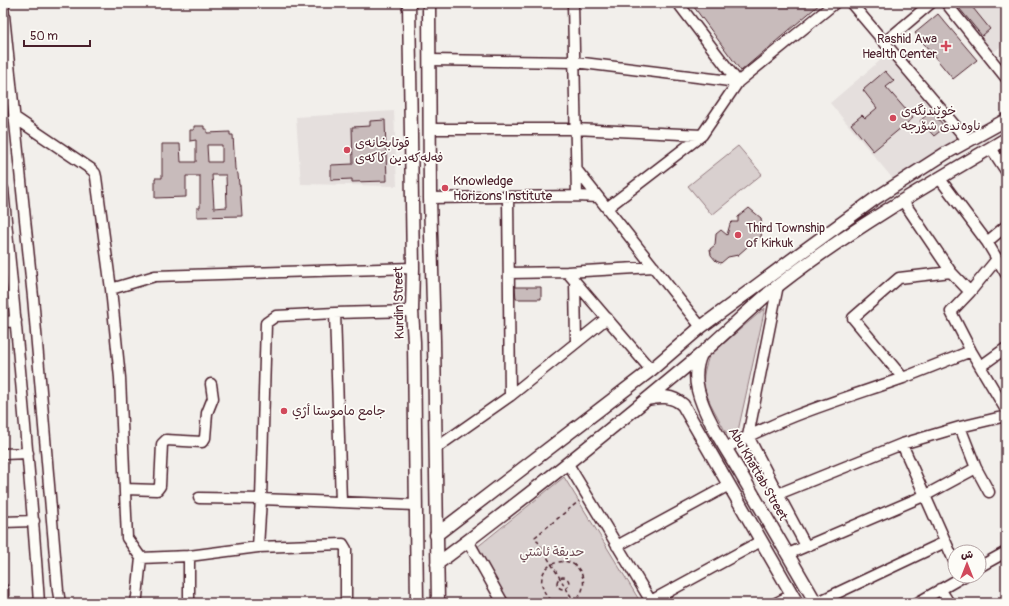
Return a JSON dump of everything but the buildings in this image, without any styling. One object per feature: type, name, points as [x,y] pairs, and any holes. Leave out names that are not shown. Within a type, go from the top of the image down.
[{"type":"main road","name":"Kurdin Street","points":[[409,3],[417,603]]},
{"type":"main road","points":[[429,3],[431,129],[430,198],[438,603]]},
{"type":"main road","points":[[436,535],[651,370],[701,326],[876,198],[946,153],[1006,120]]},
{"type":"main road","points":[[437,564],[568,464],[702,354],[778,285],[837,243],[1006,139]]},
{"type":"main road","points":[[414,342],[434,340]]},
{"type":"main road","name":"Abu Khattab Street","points":[[702,354],[698,365],[696,380],[697,389],[703,406],[816,603]]},
{"type":"main road","points":[[646,400],[659,397],[674,398],[683,405],[794,599]]},
{"type":"main road","points":[[689,414],[703,406]]},
{"type":"street","points":[[573,3],[576,196]]},
{"type":"street","points":[[678,3],[738,82]]},
{"type":"street","points":[[607,208],[702,135],[738,82],[835,3]]},
{"type":"street","points":[[851,3],[968,141]]},
{"type":"street","points":[[885,42],[931,3]]},
{"type":"street","points":[[946,3],[1006,78]]},
{"type":"street","points":[[3,6],[6,56],[33,298],[57,585],[60,603]]},
{"type":"street","points":[[430,60],[575,62],[738,82]]},
{"type":"street","points":[[14,117],[95,173],[111,289],[120,378],[127,538],[141,558],[135,603]]},
{"type":"street","points":[[431,129],[575,129],[702,135]]},
{"type":"street","points":[[991,148],[1006,171]]},
{"type":"street","points":[[576,169],[701,326]]},
{"type":"street","points":[[940,179],[987,242],[1006,274]]},
{"type":"street","points":[[3,189],[6,251],[16,321],[34,521],[39,603]]},
{"type":"street","points":[[508,197],[510,396]]},
{"type":"street","points":[[430,198],[598,197]]},
{"type":"street","points":[[903,201],[951,272],[970,292]]},
{"type":"street","points":[[987,242],[1006,226]]},
{"type":"street","points":[[997,259],[970,292],[951,312],[971,351],[1006,410]]},
{"type":"street","points":[[509,273],[567,272],[654,267]]},
{"type":"street","points":[[111,289],[155,276],[413,268]]},
{"type":"street","points":[[567,272],[651,370]]},
{"type":"street","points":[[903,378],[853,318],[899,278],[951,272]]},
{"type":"street","points":[[575,282],[576,343]]},
{"type":"street","points":[[778,285],[748,436],[806,546]]},
{"type":"street","points":[[258,547],[261,499],[266,323],[276,316],[412,311]]},
{"type":"street","points":[[335,313],[341,502]]},
{"type":"street","points":[[436,448],[510,396],[607,318]]},
{"type":"street","points":[[3,322],[16,321]]},
{"type":"street","points":[[981,366],[1006,348]]},
{"type":"street","points":[[726,448],[781,421],[903,378],[971,351]]},
{"type":"street","points":[[125,489],[157,490],[160,486],[162,444],[166,440],[202,442],[205,438],[207,413],[213,398],[211,384]]},
{"type":"street","points":[[778,494],[902,444],[960,427],[1006,416]]},
{"type":"street","points":[[960,427],[976,468],[989,492]]},
{"type":"street","points":[[902,444],[926,495],[947,546]]},
{"type":"street","points":[[3,454],[28,453]]},
{"type":"street","points":[[568,464],[651,602],[761,541]]},
{"type":"street","points":[[788,554],[926,495],[976,468]]},
{"type":"street","points":[[617,546],[729,485]]},
{"type":"street","points":[[199,498],[261,499],[415,506]]},
{"type":"street","points":[[3,522],[34,521]]},
{"type":"street","points":[[468,541],[503,603]]},
{"type":"street","points":[[816,603],[945,542]]},
{"type":"street","points":[[141,558],[189,556],[258,547],[343,544],[346,549],[346,603]]},
{"type":"street","points":[[987,563],[1006,552]]},
{"type":"street","points":[[189,556],[189,603]]},
{"type":"street","points":[[917,603],[948,584]]},
{"type":"street","points":[[38,586],[57,585]]},
{"type":"street","points":[[3,589],[3,603]]},
{"type":"street","points":[[940,589],[948,603]]},
{"type":"street","points":[[776,603],[794,599]]},
{"type":"path","points":[[574,602],[535,537],[586,494]]},
{"type":"path","points":[[557,603],[547,598],[541,585],[543,574],[547,568],[552,564],[559,562],[568,562],[576,566],[581,571],[584,578],[584,586],[579,597],[574,602],[568,603]]},
{"type":"path","points":[[560,577],[564,577],[568,580],[568,585],[566,588]]},
{"type":"path","points":[[560,577],[557,580],[557,585],[560,588],[566,588]]},
{"type":"shaded area","points":[[954,3],[1006,3],[1006,42],[994,52]]},
{"type":"shaded area","name":"خوێندنگەی ناوەندی شۆرجە","points":[[889,53],[958,135],[957,141],[893,179],[830,103]]},
{"type":"shaded area","name":"قوتابخانەی فەلەکەدین کاکەی","points":[[394,111],[397,186],[301,184],[296,117]]},
{"type":"green space","points":[[738,146],[762,174],[712,215],[688,186]]},
{"type":"green space","points":[[765,308],[738,431],[726,433],[704,387],[704,375],[709,356]]},
{"type":"green space","name":"حديقة ئاشتي","points":[[564,477],[641,603],[509,603],[476,548]]},
{"type":"place","name":"Rashid Awa Health Center","points":[[946,46]]},
{"type":"place","name":"خوێندنگەی ناوەندی شۆرجە","points":[[893,118]]},
{"type":"place","name":"قوتابخانەی فەلەکەدین کاکەی","points":[[347,150]]},
{"type":"place","name":"Knowledge Horizons Institute","points":[[445,188]]},
{"type":"place","name":"Third Township of Kirkuk","points":[[738,235]]},
{"type":"place","name":"جامع ماموستا أژي","points":[[284,411]]}]
